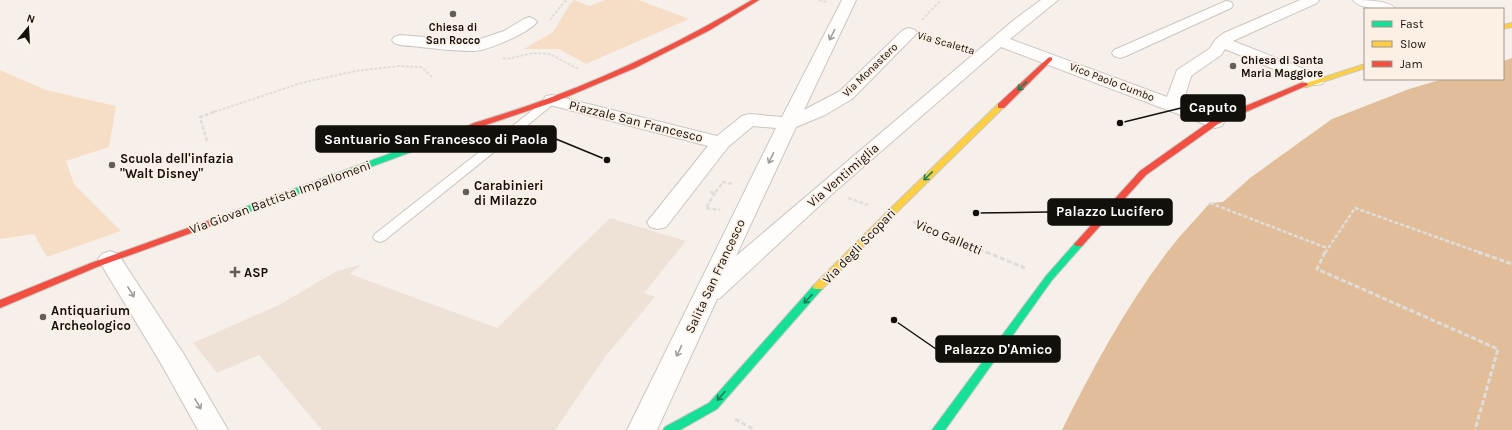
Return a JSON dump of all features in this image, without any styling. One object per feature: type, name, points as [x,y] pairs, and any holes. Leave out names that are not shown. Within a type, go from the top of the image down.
[{"type":"street","name":"Via Giovan Battista Impallomeni","points":[[0,304],[110,259],[344,175],[486,121],[552,100],[664,52],[726,20],[756,0]]},
{"type":"street","name":"Salita San Francesco","points":[[642,430],[756,189],[849,0]]},
{"type":"street","name":"Via Ventimiglia","points":[[704,299],[825,190],[1020,22],[1052,0]]},
{"type":"street","points":[[1174,106],[1183,74],[1215,52],[1222,42],[1230,36],[1312,0]]},
{"type":"street","points":[[1360,0],[1386,8]]},
{"type":"street","points":[[1120,53],[1226,5]]},
{"type":"street","points":[[400,40],[475,46],[510,34],[528,22]]},
{"type":"street","name":"Via Monastero","points":[[788,123],[818,112],[846,96],[909,33]]},
{"type":"street","points":[[1004,42],[1050,59]]},
{"type":"street","points":[[1230,45],[1316,80]]},
{"type":"street","name":"Vico Paolo Cumbo","points":[[1050,59],[1215,122]]},
{"type":"street","name":"Via degli Scopari","points":[[668,430],[712,406],[808,298],[891,213],[1050,59]]},
{"type":"street","points":[[938,430],[1049,278],[1143,173],[1215,122],[1316,80],[1364,66]]},
{"type":"street","name":"Piazzale San Francesco","points":[[552,100],[720,143]]},
{"type":"street","name":"Piazzale San Francesco","points":[[658,222],[720,143],[749,120],[788,123]]},
{"type":"street","points":[[110,259],[173,360],[213,430]]},
{"type":"lane","points":[[380,237],[552,100]]},
{"type":"path","points":[[547,24],[564,2],[568,0]]},
{"type":"path","name":"Via Monastero","points":[[909,33],[941,0]]},
{"type":"path","name":"Via Scaletta","points":[[909,33],[983,54]]},
{"type":"path","points":[[498,56],[506,59],[533,53],[550,54],[599,81]]},
{"type":"path","points":[[207,141],[200,117],[301,83],[356,71],[400,66],[421,67],[432,77]]},
{"type":"path","points":[[686,187],[715,192],[723,182],[756,189]]},
{"type":"path","name":"Vico Galletti","points":[[825,190],[891,213],[1049,278]]},
{"type":"path","points":[[1210,203],[1327,248]]},
{"type":"path","points":[[1475,430],[1498,349],[1317,269],[1327,248],[1355,208],[1512,264]]},
{"type":"shaded area","points":[[574,0],[589,6],[605,0],[639,0],[689,19],[586,64],[559,49],[524,49],[553,32]]},
{"type":"shaded area","points":[[1512,58],[1512,430],[1062,430],[1098,360],[1138,294],[1173,245],[1210,203],[1223,202],[1250,178],[1332,119],[1409,89],[1440,80],[1504,80],[1504,61]]},
{"type":"shaded area","points":[[0,70],[46,90],[116,106],[109,147],[66,161],[74,184],[121,231],[47,257],[34,234],[0,239]]},
{"type":"shaded area","points":[[610,218],[686,241],[644,293],[655,297],[605,357],[555,430],[322,430],[259,355],[217,373],[193,343],[281,304],[335,272],[362,264],[350,274],[497,328]]},
{"type":"traffic: fast","points":[[213,222],[465,129]]},
{"type":"traffic: fast","points":[[938,430],[1049,278],[1079,244]]},
{"type":"traffic: fast","points":[[669,430],[713,406],[818,287]]},
{"type":"traffic: slow","points":[[1504,27],[1512,25]]},
{"type":"traffic: slow","points":[[1304,85],[1364,66]]},
{"type":"traffic: slow","points":[[818,287],[891,213],[1001,106]]},
{"type":"traffic: jam","points":[[465,129],[543,103],[607,78],[683,42],[756,0]]},
{"type":"traffic: jam","points":[[1001,106],[1050,59]]},
{"type":"traffic: jam","points":[[1079,244],[1143,173],[1215,122],[1304,85]]},
{"type":"traffic: jam","points":[[0,304],[94,265],[213,222]]},
{"type":"place","name":"Chiesa di San Rocco","points":[[453,14]]},
{"type":"place","name":"Chiesa di Santa Maria Maggiore","points":[[1233,66]]},
{"type":"place","name":"Caputo","points":[[1120,123]]},
{"type":"place","name":"Santuario San Francesco di Paola","points":[[607,160]]},
{"type":"place","name":"Scuola dell'infazia \"Walt Disney\"","points":[[112,165]]},
{"type":"place","name":"Carabinieri di Milazzo","points":[[466,192]]},
{"type":"place","name":"Palazzo Lucifero","points":[[976,213]]},
{"type":"place","name":"ASP","points":[[235,272]]},
{"type":"place","name":"Antiquarium Archeologico","points":[[43,317]]},
{"type":"place","name":"Palazzo D'Amico","points":[[894,320]]}]
